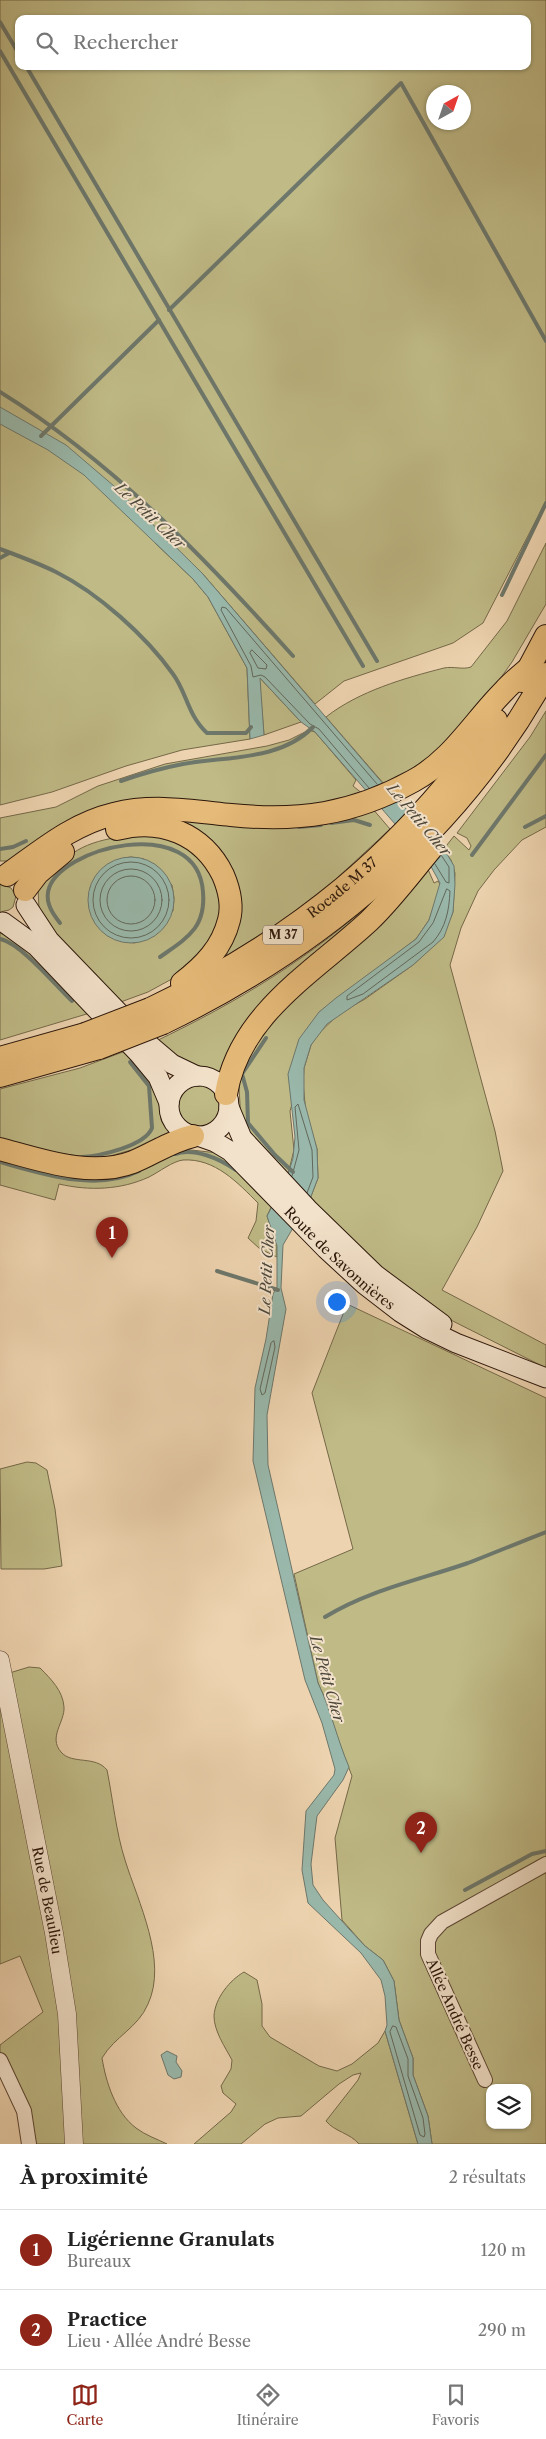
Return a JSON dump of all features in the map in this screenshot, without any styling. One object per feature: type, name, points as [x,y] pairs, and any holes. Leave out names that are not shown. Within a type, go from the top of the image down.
[{"type":"highway","name":"Rocade M 37","points":[[0,1076],[157,1016],[208,981],[270,944],[343,890],[411,850],[466,790],[528,705],[546,636]]},
{"type":"highway","name":"Rocade M 37","points":[[442,815],[475,750],[538,671]]},
{"type":"highway","points":[[2,874],[63,835],[84,824],[116,813],[166,809],[251,817],[299,818],[329,814],[368,802],[412,782],[429,771],[457,745],[504,691],[538,671]]},
{"type":"highway","points":[[227,1100],[236,1058],[264,1016],[286,992],[371,919],[411,850],[442,815]]},
{"type":"highway","points":[[26,898],[48,863],[73,845],[124,827],[146,825],[169,828],[186,835],[204,848],[220,870],[227,887],[230,911],[226,929],[219,946],[205,965],[157,1016]]},
{"type":"highway","name":"Rocade M 37","points":[[0,1058],[92,1041]]},
{"type":"highway","points":[[0,1149],[62,1164],[110,1168],[132,1162],[178,1140],[196,1136]]},
{"type":"main road","points":[[1,922],[36,946],[139,1054],[158,1077],[169,1103],[169,1110],[174,1124],[180,1130],[196,1136],[216,1131],[222,1124],[227,1100],[217,1083],[172,1064],[152,1047],[45,935],[16,878],[2,874]]},
{"type":"main road","points":[[1,922],[20,916],[26,898]]},
{"type":"main road","points":[[169,1103],[178,1085],[197,1076]]},
{"type":"main road","name":"Route de Savonnières","points":[[227,1100],[242,1138],[278,1188],[304,1216],[409,1302],[440,1324],[496,1357],[546,1378]]},
{"type":"main road","name":"Route de Savonnières","points":[[196,1136],[215,1142],[230,1151],[278,1188]]},
{"type":"street","name":"Rue de Beaulieu","points":[[0,1660],[54,1933],[67,2014],[74,2144]]},
{"type":"street","name":"Allée André Besse","points":[[485,2080],[428,1954],[428,1941],[442,1922],[546,1864]]},
{"type":"street","points":[[0,2060],[24,2111],[29,2144]]},
{"type":"shaded area","points":[[0,0],[546,0],[546,501],[483,623],[453,643],[344,681],[315,704],[202,573],[155,543],[193,579],[208,597],[247,668],[250,739],[182,750],[126,766],[52,792],[0,805]]},
{"type":"shaded area","points":[[546,543],[546,604],[512,662],[485,700],[433,758],[384,784],[326,717],[353,700],[383,686],[444,668],[471,667],[507,621]]},
{"type":"shaded area","points":[[259,677],[301,722],[264,735]]},
{"type":"shaded area","points":[[546,711],[546,827],[522,840],[494,870],[478,891],[461,928],[450,965],[495,1131],[503,1171],[477,1227],[442,1290],[546,1345],[546,1368],[425,1307],[400,1289],[310,1199],[318,1178],[317,1149],[306,1113],[303,1083],[304,1068],[311,1045],[317,1035],[340,1013],[365,999],[413,965],[443,937],[453,912],[455,873],[451,860],[443,850],[454,836],[469,850],[471,846],[467,838],[457,833],[530,737]]},
{"type":"shaded area","points":[[309,730],[315,732],[356,780],[353,786],[363,794],[304,809],[163,800],[10,861],[0,861],[0,818],[56,807],[98,786],[165,764],[267,746],[289,740]]},
{"type":"shaded area","points":[[372,808],[390,829],[335,880],[282,921],[217,962],[236,909],[167,814]]},
{"type":"shaded area","points":[[157,833],[202,856],[222,897],[215,936],[181,974],[148,992],[118,1003],[50,929],[39,909],[38,888],[77,850],[99,841]],"holes":[[[131,857],[144,859],[172,885],[173,911],[135,943],[121,941],[108,936],[90,888],[101,871],[111,863]]]},
{"type":"shaded area","points":[[427,867],[434,883],[438,881],[441,886],[429,920],[416,939],[320,1012],[290,1111],[294,1150],[287,1178],[255,1145],[241,1120],[238,1072],[279,1010]]},
{"type":"shaded area","points":[[0,884],[11,888],[16,896],[13,907],[0,912]]},
{"type":"shaded area","points":[[381,894],[223,1074],[209,1068],[192,1069],[154,1042],[215,1011],[273,977],[328,938]]},
{"type":"shaded area","points":[[0,933],[18,941],[90,1013],[0,1040]]},
{"type":"shaded area","points":[[128,1050],[160,1096],[161,1120],[172,1136],[159,1143],[156,1138],[131,1150],[100,1159],[0,1145],[0,1089],[80,1068]]},
{"type":"shaded area","points":[[195,1084],[203,1084],[215,1090],[221,1106],[215,1122],[203,1128],[195,1128],[183,1122],[177,1110],[177,1102],[183,1090]]},
{"type":"shaded area","points":[[182,1149],[218,1153],[273,1203],[267,1216],[277,1246],[277,1257],[260,1249],[248,1238],[256,1221],[258,1203],[225,1173],[216,1167],[195,1160],[183,1160],[170,1164],[149,1177],[116,1187],[82,1188],[59,1184],[55,1200],[0,1185],[0,1158],[58,1172]]},
{"type":"shaded area","points":[[347,1304],[546,1398],[546,2144],[432,2144],[428,2116],[413,2075],[413,2058],[399,2020],[394,1981],[383,1960],[365,1946],[342,1920],[335,1838],[352,1776],[338,1740],[327,1703],[318,1683],[294,1574],[353,1549],[312,1393]]},
{"type":"shaded area","points":[[27,1462],[36,1463],[47,1470],[55,1509],[62,1566],[44,1569],[1,1569],[0,1469]]},
{"type":"shaded area","points":[[29,1667],[40,1668],[59,1691],[63,1701],[64,1713],[56,1735],[57,1746],[61,1752],[71,1758],[102,1765],[107,1770],[119,1838],[149,1932],[155,1969],[153,1987],[144,2012],[107,2050],[102,2058],[109,2086],[122,2114],[147,2135],[167,2144],[29,2144],[0,2060],[0,2045],[43,2012],[20,1956],[0,1964],[0,1706],[9,1703],[3,1675]]},
{"type":"shaded area","points":[[244,1972],[257,1980],[262,2004],[262,2026],[270,2037],[319,2066],[337,2071],[352,2064],[378,2043],[385,2031],[418,2144],[359,2144],[326,2121],[358,2080],[361,2073],[353,2075],[339,2084],[301,2116],[278,2118],[265,2124],[241,2144],[194,2144],[231,2112],[236,2104],[223,2093],[221,2086],[231,2069],[232,2060],[218,2033],[214,2016],[217,2003],[224,1990]]},
{"type":"water","points":[[0,407],[66,445],[114,486],[202,573],[379,779],[447,854],[454,866],[453,912],[444,937],[413,965],[327,1024],[311,1045],[304,1068],[304,1100],[317,1149],[318,1178],[310,1199],[283,1245],[281,1288],[286,1309],[267,1415],[268,1465],[318,1683],[349,1767],[343,1780],[317,1816],[311,1864],[313,1885],[323,1900],[350,1930],[365,1946],[383,1960],[394,1981],[399,2020],[413,2058],[413,2075],[428,2116],[432,2144],[418,2144],[385,2031],[387,2025],[385,1996],[381,1980],[361,1953],[308,1903],[302,1870],[306,1811],[334,1775],[335,1769],[322,1723],[305,1680],[253,1461],[255,1388],[266,1339],[273,1294],[277,1287],[277,1246],[267,1216],[287,1178],[293,1158],[295,1137],[288,1074],[299,1039],[319,1012],[416,939],[429,920],[440,883],[429,863],[315,732],[301,722],[260,678],[264,735],[250,739],[247,668],[208,597],[193,579],[84,475],[48,450],[0,424]]},
{"type":"water","points":[[131,857],[147,861],[161,870],[170,884],[174,900],[170,916],[161,930],[147,939],[131,943],[115,939],[101,930],[92,916],[88,900],[92,884],[101,870],[115,861]]},
{"type":"water","points":[[167,2051],[177,2056],[176,2062],[182,2071],[181,2077],[174,2079],[168,2075],[161,2055]]},
{"type":"waterway","points":[[0,22],[15,47]]},
{"type":"waterway","points":[[0,51],[363,666]]},
{"type":"waterway","points":[[28,70],[377,661]]},
{"type":"waterway","points":[[169,310],[401,83],[546,341]]},
{"type":"waterway","points":[[41,436],[159,320]]},
{"type":"waterway","name":"Le Petit Cher","points":[[0,392],[41,419],[119,480],[226,583],[293,656]]},
{"type":"waterway","points":[[502,595],[546,503]]},
{"type":"waterway","points":[[0,549],[56,572],[72,581],[88,591],[120,617],[149,645],[173,674],[196,719],[207,733],[246,733],[251,727]]},
{"type":"waterway","points":[[0,558],[9,553]]},
{"type":"waterway","points":[[121,781],[183,764],[269,752],[300,738],[313,727]]},
{"type":"waterway","points":[[472,855],[546,755]]},
{"type":"waterway","points":[[525,827],[546,816]]},
{"type":"waterway","points":[[331,823],[354,820],[370,825]]},
{"type":"waterway","points":[[299,827],[321,825]]},
{"type":"waterway","points":[[0,849],[13,847],[26,841]]},
{"type":"waterway","points":[[60,923],[49,905],[48,892],[57,876],[75,862],[99,851],[127,845],[154,845],[178,852],[195,867],[203,892],[203,904],[201,915],[193,931],[179,944],[160,957]]},
{"type":"waterway","points":[[0,939],[9,942],[28,957],[72,1001]]},
{"type":"waterway","points":[[266,1038],[242,1074],[247,1092],[248,1123],[275,1155],[293,1172]]},
{"type":"waterway","points":[[82,1157],[100,1155],[132,1145],[141,1140],[152,1128],[149,1086],[130,1062]]},
{"type":"waterway","points":[[175,1154],[190,1152],[207,1155],[236,1170]]},
{"type":"waterway","points":[[0,1162],[52,1176],[87,1181],[122,1177],[139,1171]]},
{"type":"waterway","name":"Le Petit Cher","points":[[217,1271],[278,1290]]},
{"type":"waterway","points":[[325,1617],[359,1600],[395,1586],[468,1563],[546,1532]]},
{"type":"waterway","points":[[465,1890],[532,1854],[546,1851]]},
{"type":"place","name":"Ligérienne Granulats","points":[[112,1258]]},
{"type":"place","name":"Practice","points":[[421,1853]]}]
